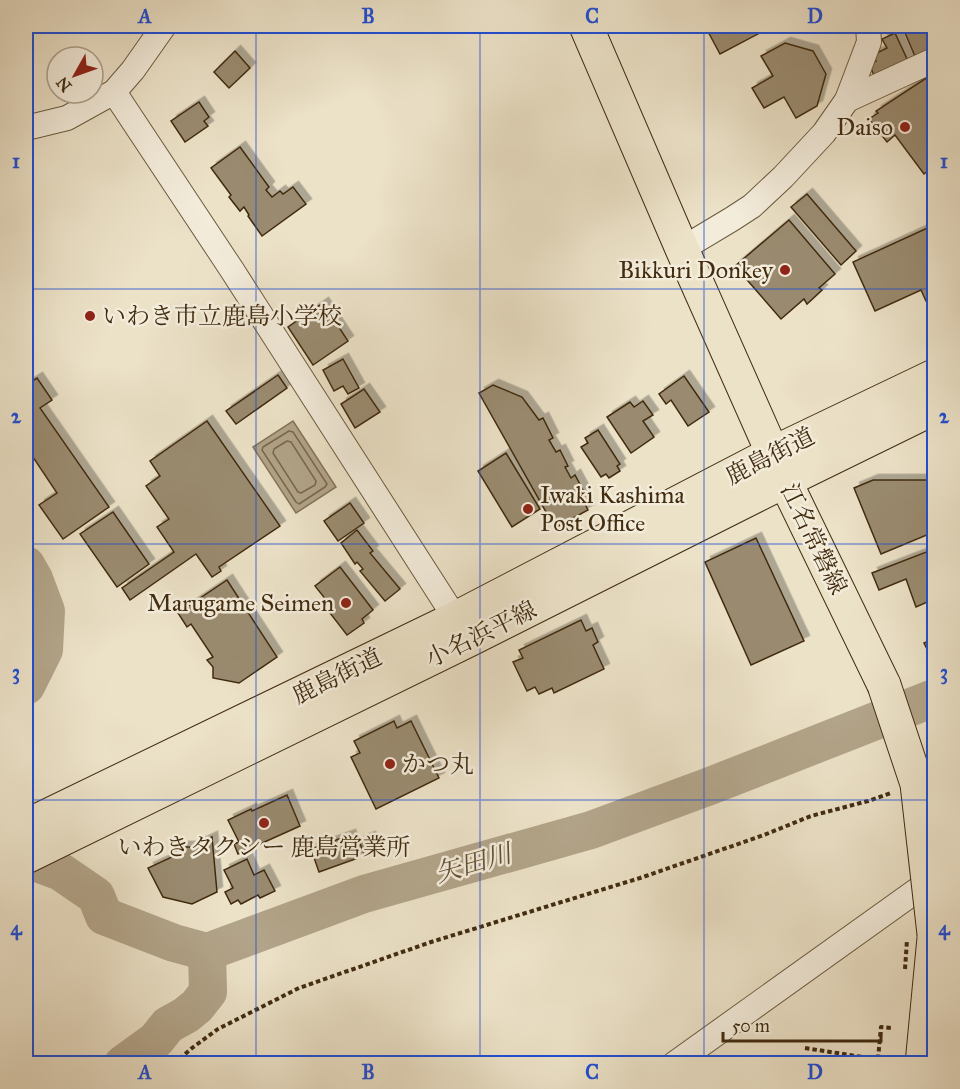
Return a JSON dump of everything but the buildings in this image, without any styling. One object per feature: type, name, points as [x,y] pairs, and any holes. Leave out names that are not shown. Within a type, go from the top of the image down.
[{"type":"main road","name":"江名常磐線","points":[[586,26],[779,467],[884,684],[917,784],[934,936],[922,1064]]},
{"type":"main road","name":"鹿島街道","points":[[779,467],[934,376]]},
{"type":"main road","name":"小名浜平線","points":[[463,629],[779,467],[934,408]]},
{"type":"main road","name":"鹿島街道","points":[[28,840],[463,629]]},
{"type":"street","points":[[26,128],[67,118],[114,92],[133,70],[164,26]]},
{"type":"street","points":[[682,249],[753,206],[824,133],[847,100],[869,42],[868,26]]},
{"type":"street","points":[[847,100],[934,60]]},
{"type":"street","points":[[114,92],[463,629]]},
{"type":"street","points":[[674,1064],[934,878]]},
{"type":"path","points":[[174,1064],[218,1029],[299,988],[431,942],[640,878],[764,835],[811,816],[868,801],[917,784]]},
{"type":"path","points":[[878,1059],[881,1027],[891,1028]]},
{"type":"path","points":[[805,1048],[907,1064]]},
{"type":"water","points":[[293,421],[336,487],[296,513],[253,447]]},
{"type":"waterway","points":[[26,565],[46,611],[44,650],[26,686]]},
{"type":"waterway","name":"矢田川","points":[[26,859],[61,872],[96,896],[104,916],[174,943],[207,952],[364,894],[591,830],[934,698]]},
{"type":"waterway","points":[[123,1064],[156,1040],[168,1025],[197,1006],[208,992],[207,952]]},
{"type":"place","name":"Daiso","points":[[905,127]]},
{"type":"place","name":"Bikkuri Donkey","points":[[785,270]]},
{"type":"place","name":"いわき市立鹿島小学校","points":[[90,316]]},
{"type":"place","name":"Iwaki Kashima Post Office","points":[[528,509]]},
{"type":"place","name":"Marugame Seimen","points":[[346,603]]},
{"type":"place","name":"かつ丸","points":[[390,764]]},
{"type":"place","name":"いわきタクシー 鹿島営業所","points":[[264,823]]}]
